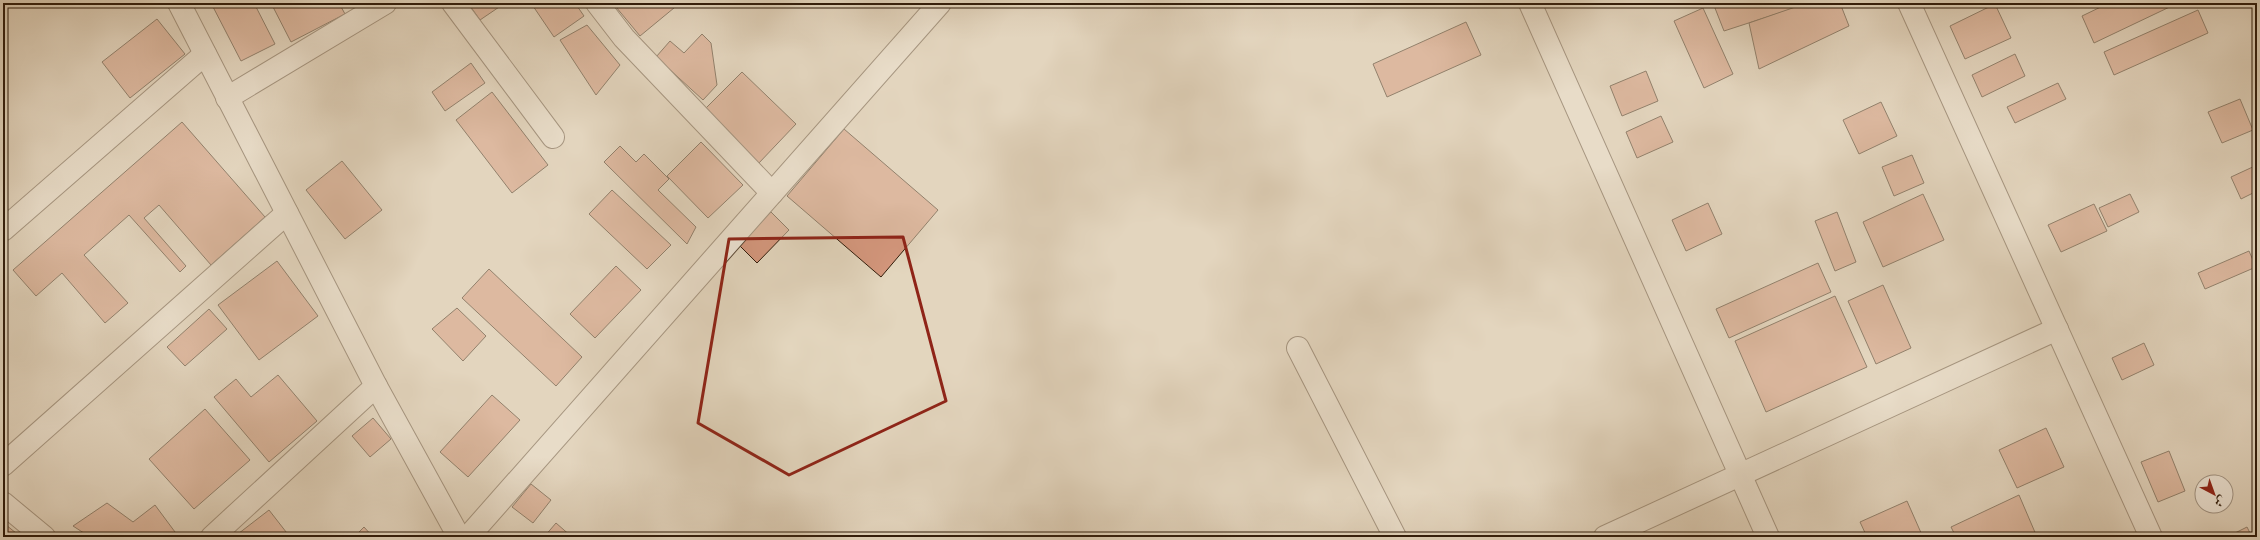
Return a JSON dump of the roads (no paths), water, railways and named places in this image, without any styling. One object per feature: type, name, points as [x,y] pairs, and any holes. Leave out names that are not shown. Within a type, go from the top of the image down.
[{"type":"street","points":[[179,3],[376,386],[459,537]]},
{"type":"street","points":[[228,98],[385,3]]},
{"type":"street","points":[[453,3],[553,137]]},
{"type":"street","points":[[597,3],[624,38],[772,193]]},
{"type":"street","points":[[468,537],[940,3]]},
{"type":"street","points":[[1530,3],[1768,537]]},
{"type":"street","points":[[1909,3],[2151,537]]},
{"type":"street","points":[[3,230],[205,54]]},
{"type":"street","points":[[3,465],[287,213]]},
{"type":"street","points":[[1606,537],[2057,329]]},
{"type":"street","points":[[1298,348],[1395,537]]},
{"type":"street","points":[[212,537],[376,386]]},
{"type":"street","points":[[3,503],[44,537]]}]
